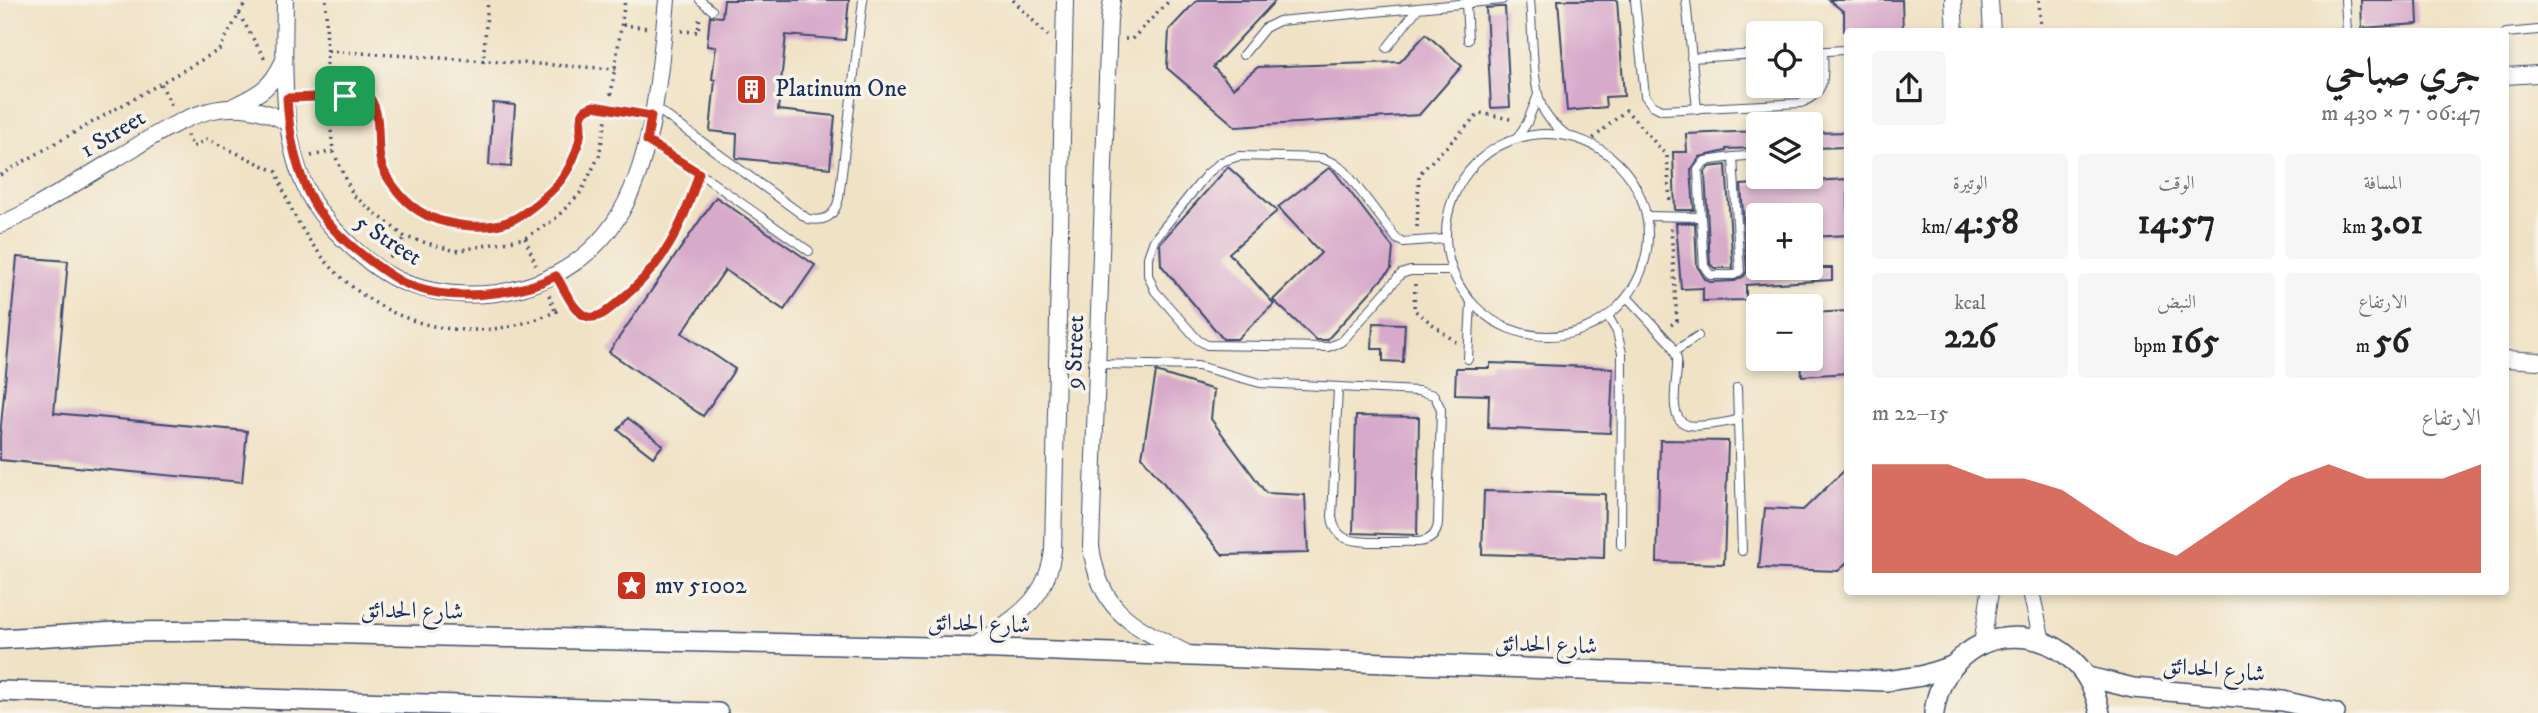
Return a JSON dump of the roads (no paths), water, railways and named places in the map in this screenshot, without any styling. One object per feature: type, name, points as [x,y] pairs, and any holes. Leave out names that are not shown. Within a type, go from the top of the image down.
[{"type":"street","name":"5 Street","points":[[285,0],[288,124],[295,160],[312,201],[337,235],[381,269],[407,284],[449,294],[493,294],[543,282],[556,276],[584,254],[615,222],[636,183],[647,141],[667,0]]},
{"type":"street","name":"9 Street","points":[[972,648],[1028,606],[1042,590],[1051,571],[1054,541],[1065,0]]},
{"type":"street","name":"9 Street","points":[[1112,0],[1091,546],[1094,570],[1103,592],[1117,611],[1136,626],[1192,656]]},
{"type":"street","points":[[1953,0],[1955,28]]},
{"type":"street","points":[[1990,0],[1992,28]]},
{"type":"street","name":"1 Street","points":[[0,225],[25,213],[178,120],[230,107],[264,90],[276,78],[285,60]]},
{"type":"street","points":[[2509,76],[2538,74]]},
{"type":"street","name":"1 Street","points":[[230,107],[271,113],[288,124]]},
{"type":"street","name":"1 Street","points":[[0,214],[25,213]]},
{"type":"street","points":[[2509,359],[2538,361]]},
{"type":"street","points":[[1982,645],[1990,595]]},
{"type":"street","points":[[2032,595],[2042,641]]},
{"type":"street","name":"شارع الحدائق","points":[[0,639],[102,632],[222,631],[972,648],[1886,681],[1921,676],[1955,665]]},
{"type":"street","points":[[1934,713],[1943,681],[1955,665],[1982,645],[1994,640],[2018,637],[2042,641],[2071,657],[2088,677],[2096,694],[2100,713]]},
{"type":"street","name":"شارع الحدائق","points":[[2088,677],[2133,688],[2283,701],[2335,713]]},
{"type":"street","points":[[0,691],[718,713]]},
{"type":"lane","points":[[701,0],[712,10]]},
{"type":"lane","points":[[287,98],[370,98],[376,107],[379,155],[385,173],[399,192],[419,211],[449,222],[476,227],[507,222],[530,209],[552,191],[567,172],[580,132],[581,117],[585,109],[594,106],[652,111],[808,219],[819,221],[829,217],[837,209],[863,0]]},
{"type":"lane","points":[[1243,55],[1265,28],[1279,21],[1502,0]]},
{"type":"lane","points":[[1530,0],[1538,94],[1544,111],[1555,126],[1570,137]]},
{"type":"lane","points":[[1635,0],[1645,96],[1652,105],[1662,110],[1789,104],[1812,98],[1820,90],[1824,79],[1824,51],[1843,50]]},
{"type":"lane","points":[[1686,0],[1697,109]]},
{"type":"lane","points":[[2345,0],[2347,28]]},
{"type":"lane","points":[[1466,3],[1468,40]]},
{"type":"lane","points":[[1387,48],[1418,8]]},
{"type":"lane","points":[[2509,33],[2538,30]]},
{"type":"lane","points":[[1691,58],[1746,55]]},
{"type":"lane","points":[[1517,138],[1527,123],[1538,94]]},
{"type":"lane","points":[[1543,134],[1570,137],[1588,143],[1616,162],[1635,187],[1646,216],[1646,258],[1628,297],[1608,316],[1586,328],[1562,335],[1536,336],[1512,330],[1490,319],[1471,303],[1459,288],[1451,271],[1445,239],[1448,212],[1457,187],[1464,177],[1472,166],[1493,149],[1517,138],[1543,134]]},
{"type":"lane","points":[[647,141],[699,173],[809,251]]},
{"type":"lane","points":[[1445,239],[1417,242],[1397,239],[1345,171],[1334,163],[1321,158],[1238,156],[1221,162],[1207,174],[1154,240],[1148,257],[1148,275],[1155,291],[1198,340],[1217,346],[1335,345],[1346,337],[1401,274],[1416,270],[1451,271]]},
{"type":"lane","points":[[1732,157],[1741,267],[1738,274],[1716,275],[1705,271],[1698,170],[1705,160],[1732,157],[1746,156]]},
{"type":"lane","points":[[556,276],[582,314],[598,317],[606,312],[640,285],[667,251],[687,214],[699,173]]},
{"type":"lane","points":[[1646,216],[1702,217]]},
{"type":"lane","points":[[1628,297],[1675,351],[1675,411],[1680,420],[1689,425],[1738,420]]},
{"type":"lane","points":[[1468,356],[1471,303]]},
{"type":"lane","points":[[1608,316],[1617,332],[1622,353],[1621,545]]},
{"type":"lane","points":[[1675,351],[1698,336]]},
{"type":"lane","points":[[1098,364],[1198,366],[1260,383],[1426,392],[1439,401],[1441,409],[1436,533],[1424,541],[1355,540],[1339,533],[1332,517],[1338,388]]},
{"type":"lane","points":[[1737,388],[1742,551]]},
{"type":"place","name":"Platinum One","points":[[752,89]]},
{"type":"place","name":"mv 51002","points":[[632,586]]}]
